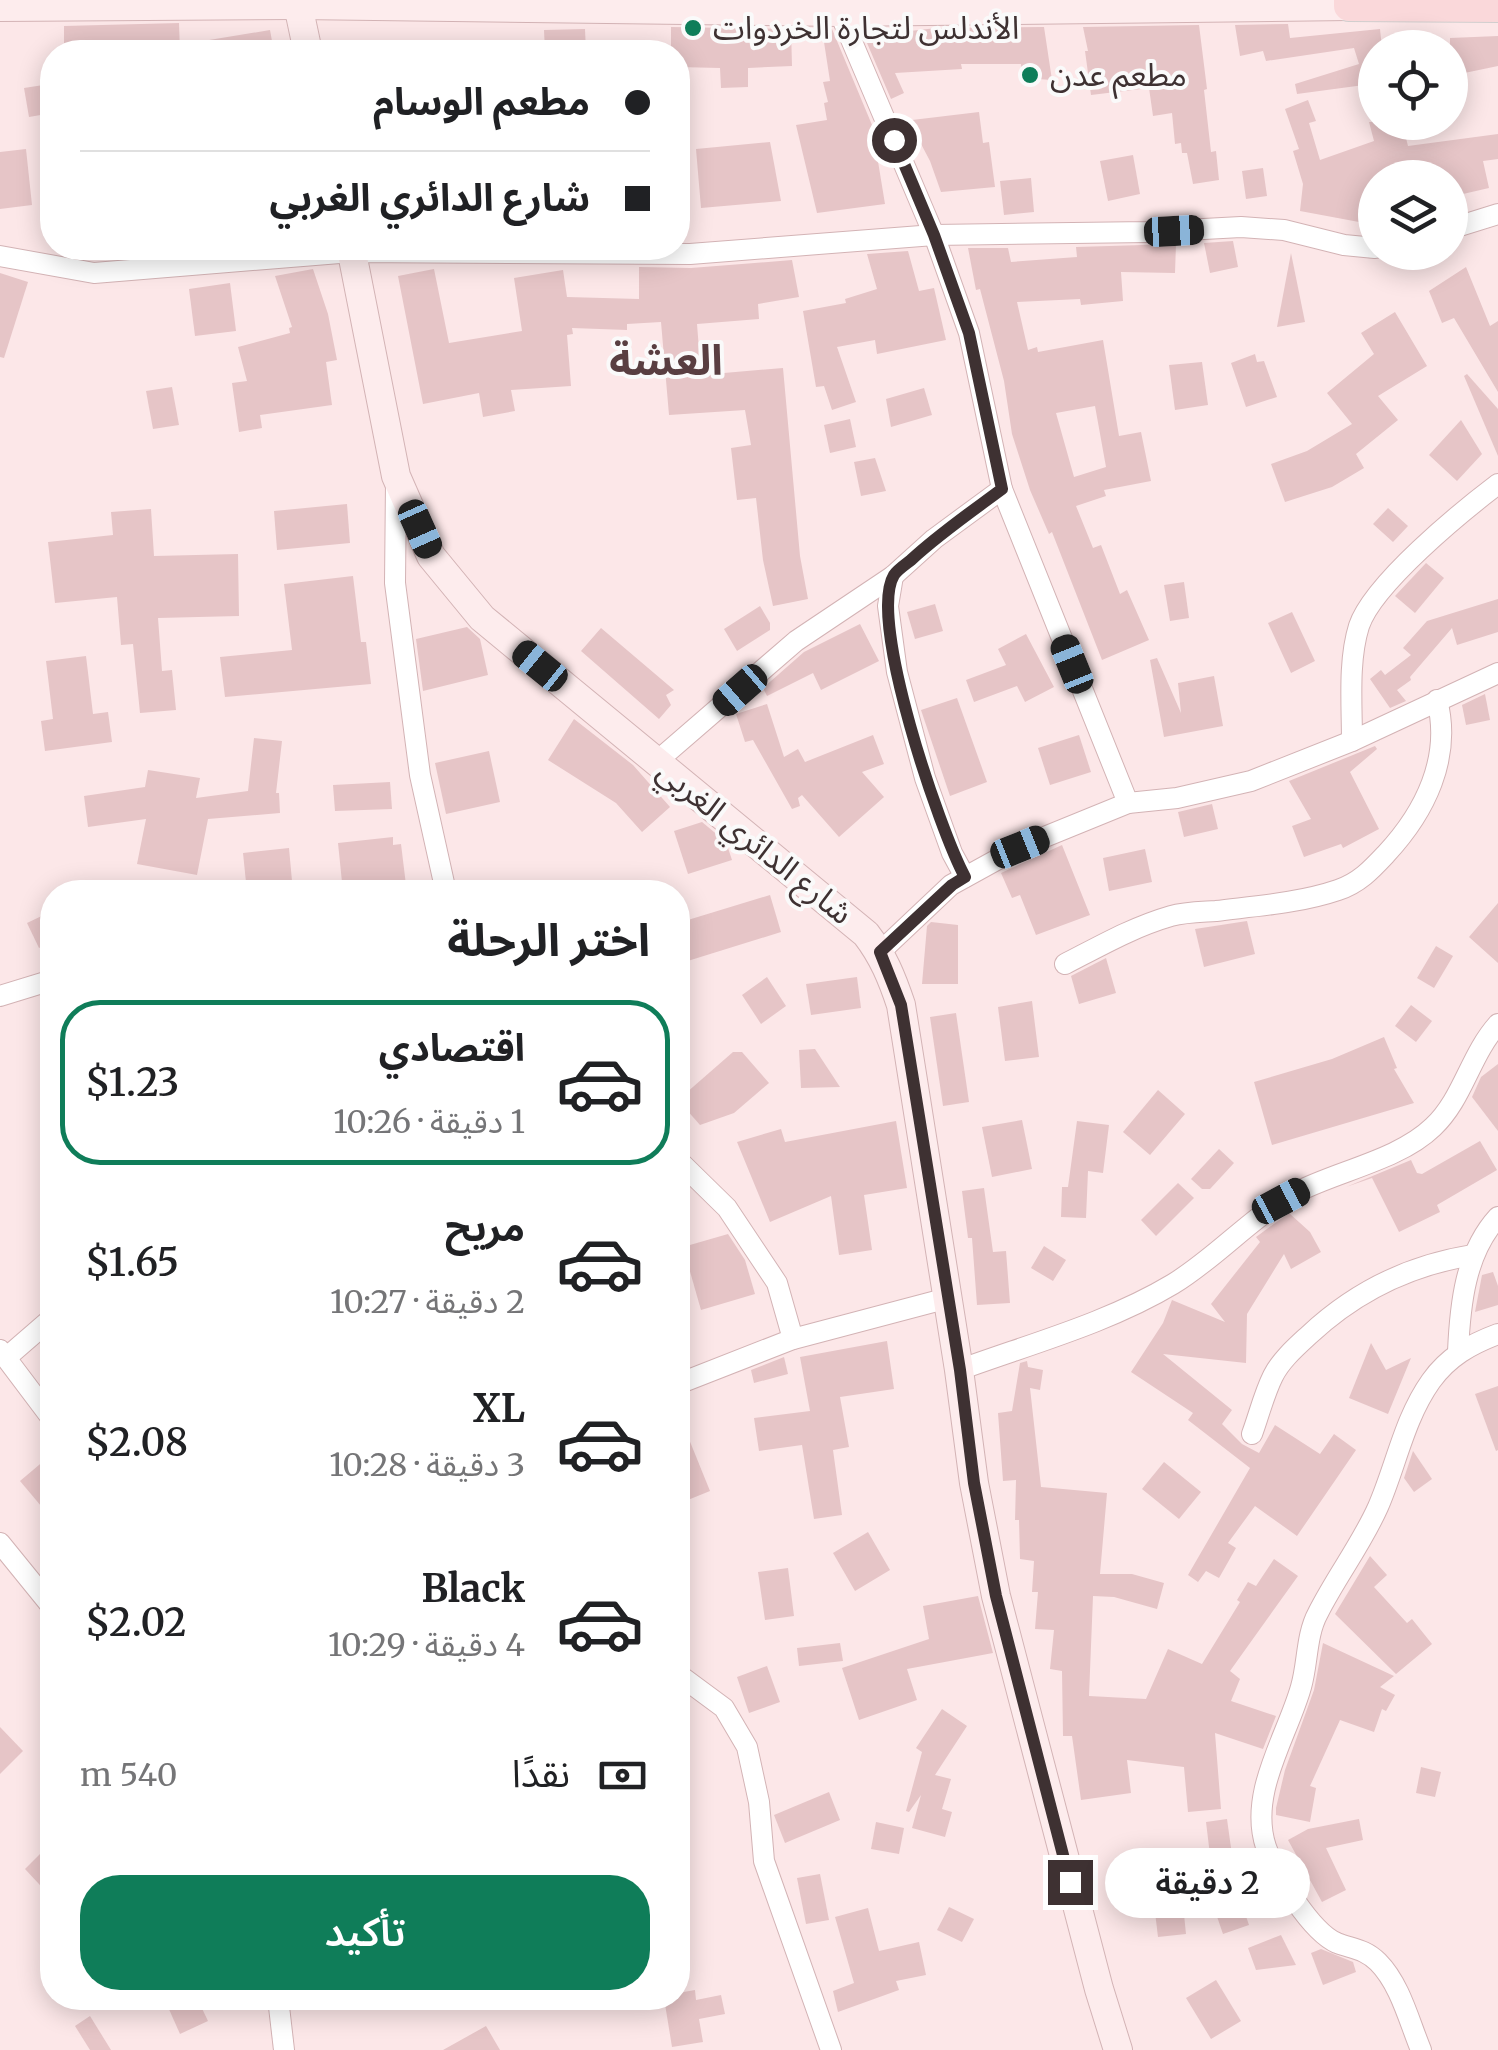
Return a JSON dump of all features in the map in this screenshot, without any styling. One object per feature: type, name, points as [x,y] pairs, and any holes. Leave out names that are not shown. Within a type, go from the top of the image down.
[{"type":"main road","points":[[1349,3],[1498,7]]},
{"type":"street","points":[[0,8],[182,3],[1349,3]]},
{"type":"street","points":[[298,5],[305,40]]},
{"type":"street","points":[[837,6],[934,235],[969,333],[1002,489],[1128,803]]},
{"type":"street","points":[[1468,223],[1498,214]]},
{"type":"street","points":[[690,254],[934,235],[1241,227],[1284,230],[1358,246]]},
{"type":"street","points":[[0,256],[94,273],[240,260]]},
{"type":"street","name":"شارع الدائري الغربي","points":[[354,260],[396,476],[431,556],[482,618],[858,927],[880,952],[901,1005],[960,1370],[974,1483],[996,1596],[1112,2046]]},
{"type":"street","points":[[396,476],[395,583],[420,776],[443,880]]},
{"type":"street","points":[[1352,741],[1355,648],[1360,625],[1374,599],[1425,547],[1498,484]]},
{"type":"street","points":[[656,762],[796,642],[893,576],[934,538],[1002,489]]},
{"type":"street","points":[[893,576],[888,606],[897,672],[925,778],[952,853],[965,877]]},
{"type":"street","points":[[880,952],[952,885],[1020,847],[1128,803],[1177,798],[1251,781],[1352,741],[1498,674]]},
{"type":"street","points":[[1066,964],[1131,930],[1174,915],[1307,898],[1362,880],[1416,816],[1430,790],[1440,759],[1437,700]]},
{"type":"street","points":[[0,996],[40,984]]},
{"type":"street","points":[[960,1370],[1085,1323],[1171,1285],[1281,1201],[1316,1182],[1408,1146],[1434,1127],[1498,1024]]},
{"type":"street","points":[[690,1172],[726,1208],[777,1284],[794,1339]]},
{"type":"street","points":[[1458,1352],[1460,1314],[1473,1256],[1498,1216]]},
{"type":"street","points":[[1252,1434],[1281,1364],[1339,1308],[1373,1286],[1412,1269],[1473,1256]]},
{"type":"street","points":[[690,1379],[794,1339],[948,1298]]},
{"type":"street","points":[[40,1327],[3,1353],[40,1403]]},
{"type":"street","points":[[1421,2050],[1400,1997],[1382,1966],[1366,1952],[1338,1943],[1310,1922],[1273,1864],[1261,1813],[1266,1783],[1302,1683],[1318,1612],[1379,1505],[1406,1428],[1431,1381],[1458,1352],[1498,1334]]},
{"type":"street","points":[[0,1542],[40,1592]]},
{"type":"street","points":[[690,1683],[724,1708],[747,1747],[759,1802],[764,1861],[831,2050]]},
{"type":"street","points":[[279,2010],[284,2050]]},
{"type":"building","points":[[179,23],[180,40],[64,40],[64,26]]},
{"type":"building","points":[[1288,24],[1290,38],[1358,31],[1358,61],[1354,48],[1266,61],[1263,51],[1240,56],[1235,25]]},
{"type":"building","points":[[1199,25],[1211,152],[1216,151],[1219,180],[1193,184],[1187,153],[1182,153],[1181,143],[1175,144],[1172,113],[1153,116],[1149,88],[1091,95],[1083,27]]},
{"type":"building","points":[[671,27],[791,29],[792,66],[748,68],[748,87],[721,88],[720,68],[690,67],[690,40],[671,40]]},
{"type":"building","points":[[1044,27],[1052,80],[1022,78],[1021,64],[961,64],[962,69],[895,73],[904,93],[891,99],[864,36],[937,28]]},
{"type":"building","points":[[585,29],[585,40],[544,40],[544,30]]},
{"type":"building","points":[[822,29],[832,29],[872,125],[885,204],[817,213],[796,125],[827,120],[823,82],[830,81]]},
{"type":"building","points":[[270,30],[272,40],[209,40]]},
{"type":"building","points":[[1498,36],[1498,66],[1468,72],[1468,37]]},
{"type":"building","points":[[1358,64],[1358,86],[1297,94],[1295,84]]},
{"type":"building","points":[[40,86],[40,115],[29,117],[24,88]]},
{"type":"building","points":[[1308,100],[1316,121],[1309,123],[1320,160],[1374,140],[1406,140],[1408,146],[1498,134],[1498,159],[1483,161],[1489,188],[1468,193],[1468,160],[1358,160],[1358,222],[1300,211],[1303,184],[1293,151],[1299,149],[1285,109]]},
{"type":"building","points":[[979,112],[983,143],[989,142],[995,187],[941,192],[920,142],[915,143],[912,120]]},
{"type":"building","points":[[770,142],[781,201],[701,208],[696,149]]},
{"type":"building","points":[[26,149],[32,205],[0,209],[0,152]]},
{"type":"building","points":[[1133,155],[1140,194],[1108,201],[1100,161]]},
{"type":"building","points":[[1263,168],[1267,196],[1246,199],[1242,171]]},
{"type":"building","points":[[1031,178],[1034,212],[1004,215],[1000,181]]},
{"type":"building","points":[[1233,241],[1238,267],[1210,273],[1204,243]]},
{"type":"building","points":[[1176,244],[1175,273],[1121,272],[1123,301],[1081,305],[1080,299],[1017,302],[1028,350],[1037,347],[1038,352],[1103,340],[1119,436],[1141,432],[1151,481],[1104,490],[1106,496],[1076,506],[1093,548],[1101,545],[1120,594],[1127,590],[1149,640],[1102,660],[1052,532],[1049,534],[1030,490],[1012,434],[1004,381],[980,289],[976,290],[968,248],[1008,248],[1011,262],[1077,257],[1076,247]],"holes":[[[1095,406],[1106,467],[1074,477],[1056,413]]]},
{"type":"building","points":[[908,251],[919,291],[934,288],[946,340],[877,354],[875,340],[837,347],[856,402],[832,410],[824,386],[816,387],[803,311],[846,303],[845,299],[877,289],[867,254]]},
{"type":"building","points":[[1291,253],[1305,322],[1277,327]]},
{"type":"building","points":[[792,260],[799,297],[758,304],[759,319],[697,324],[701,375],[783,368],[800,556],[808,599],[773,606],[756,498],[737,500],[731,448],[751,445],[745,410],[669,415],[661,322],[627,324],[627,330],[572,328],[573,334],[567,335],[571,386],[511,390],[515,411],[483,417],[479,393],[423,404],[398,276],[434,269],[449,343],[522,331],[514,278],[563,270],[567,297],[639,299],[639,267],[691,268]]},
{"type":"building","points":[[313,269],[328,314],[337,360],[326,362],[332,405],[260,415],[262,428],[239,432],[232,383],[247,381],[238,347],[290,333],[292,327],[275,276]]},
{"type":"building","points":[[1467,270],[1490,326],[1498,321],[1498,392],[1454,318],[1442,323],[1429,291]]},
{"type":"building","points":[[0,273],[28,282],[4,358],[0,357]]},
{"type":"building","points":[[230,283],[236,331],[195,336],[189,289]]},
{"type":"building","points":[[1395,312],[1427,366],[1378,396],[1398,420],[1356,454],[1364,468],[1332,487],[1285,502],[1271,464],[1307,451],[1352,424],[1327,393],[1374,354],[1361,333]]},
{"type":"building","points":[[1255,354],[1257,362],[1264,361],[1277,397],[1246,407],[1231,363]]},
{"type":"building","points":[[1202,362],[1208,405],[1175,410],[1169,365]]},
{"type":"building","points":[[1467,374],[1498,409],[1498,456],[1464,376]]},
{"type":"building","points":[[172,387],[179,425],[153,429],[146,391]]},
{"type":"building","points":[[924,388],[932,415],[891,427],[886,399]]},
{"type":"building","points":[[850,419],[856,447],[830,453],[824,425]]},
{"type":"building","points":[[1461,420],[1482,454],[1457,481],[1429,455]]},
{"type":"building","points":[[875,458],[886,491],[861,496],[854,462]]},
{"type":"building","points":[[347,504],[350,543],[277,550],[274,511]]},
{"type":"building","points":[[1388,508],[1408,526],[1393,542],[1373,524]]},
{"type":"building","points":[[151,509],[154,556],[238,554],[239,616],[158,618],[162,671],[172,670],[176,710],[140,713],[133,644],[121,645],[117,597],[55,603],[48,542],[113,535],[111,512]]},
{"type":"building","points":[[1426,563],[1444,578],[1415,613],[1395,596]]},
{"type":"building","points":[[353,576],[371,684],[225,697],[220,657],[292,650],[284,584]]},
{"type":"building","points":[[1184,582],[1189,618],[1170,621],[1164,585]]},
{"type":"building","points":[[1498,599],[1498,632],[1457,645],[1452,628],[1411,680],[1397,690],[1406,701],[1390,708],[1370,679],[1381,670],[1385,675],[1411,655],[1403,648],[1427,621]]},
{"type":"building","points":[[935,604],[943,631],[915,639],[907,612]]},
{"type":"building","points":[[760,606],[770,630],[737,651],[724,629]]},
{"type":"building","points":[[1292,612],[1315,661],[1291,673],[1268,623]]},
{"type":"building","points":[[860,624],[879,661],[821,690],[813,673],[767,696],[763,688],[804,652]]},
{"type":"building","points":[[467,627],[480,639],[488,675],[423,691],[416,639]]},
{"type":"building","points":[[601,628],[674,690],[666,695],[671,705],[659,719],[581,651]]},
{"type":"building","points":[[1026,634],[1054,687],[1025,702],[1017,686],[974,702],[966,680],[1006,665],[998,649]]},
{"type":"building","points":[[86,656],[93,714],[108,712],[112,742],[45,751],[41,721],[53,719],[46,661]]},
{"type":"building","points":[[1157,658],[1181,713],[1178,683],[1214,676],[1223,726],[1164,737],[1150,660]]},
{"type":"building","points":[[1485,694],[1490,720],[1466,725],[1462,705]]},
{"type":"building","points":[[957,698],[987,782],[950,796],[921,710]]},
{"type":"building","points":[[767,704],[784,757],[798,749],[805,762],[873,735],[884,764],[862,772],[884,797],[839,837],[802,795],[798,798],[800,806],[792,809],[753,740],[745,742],[736,714]]},
{"type":"building","points":[[574,719],[633,765],[670,807],[642,832],[616,803],[548,760]]},
{"type":"building","points":[[1079,735],[1091,772],[1050,785],[1038,748]]},
{"type":"building","points":[[254,738],[282,741],[276,793],[280,813],[208,819],[197,875],[137,864],[146,819],[88,827],[84,796],[145,787],[148,770],[200,778],[196,798],[248,791]]},
{"type":"building","points":[[1375,746],[1377,749],[1350,772],[1379,829],[1343,848],[1341,844],[1304,857],[1292,826],[1311,819],[1289,781]]},
{"type":"building","points":[[489,751],[500,802],[446,814],[435,763]]},
{"type":"building","points":[[390,782],[392,809],[335,811],[333,785]]},
{"type":"building","points":[[1212,804],[1218,829],[1184,837],[1178,812]]},
{"type":"building","points":[[702,822],[726,842],[732,860],[688,874],[674,831]]},
{"type":"building","points":[[393,837],[393,845],[401,844],[405,880],[342,880],[338,843]]},
{"type":"building","points":[[1062,845],[1090,915],[1036,935],[1020,895],[1012,898],[1001,873]]},
{"type":"building","points":[[289,848],[292,880],[246,880],[243,853]]},
{"type":"building","points":[[1145,849],[1152,882],[1109,891],[1103,858]]},
{"type":"building","points":[[770,895],[781,932],[690,960],[690,919]]},
{"type":"building","points":[[1498,903],[1498,963],[1469,937]]},
{"type":"building","points":[[40,917],[40,948],[39,948],[27,923]]},
{"type":"building","points":[[1247,921],[1255,954],[1204,967],[1195,929]]},
{"type":"building","points":[[931,922],[958,925],[958,984],[922,984],[927,926]]},
{"type":"building","points":[[1436,946],[1453,956],[1434,988],[1417,978]]},
{"type":"building","points":[[1106,958],[1116,993],[1079,1004],[1071,976]]},
{"type":"building","points":[[767,977],[786,1006],[761,1024],[742,995]]},
{"type":"building","points":[[857,977],[861,1008],[811,1015],[806,984]]},
{"type":"building","points":[[1032,1001],[1039,1057],[1005,1061],[998,1007]]},
{"type":"building","points":[[1411,1005],[1432,1021],[1416,1042],[1395,1026]]},
{"type":"building","points":[[956,1013],[969,1102],[943,1106],[930,1017]]},
{"type":"building","points":[[1384,1037],[1397,1068],[1394,1069],[1414,1103],[1272,1145],[1254,1082],[1332,1059]]},
{"type":"building","points":[[815,1049],[840,1087],[801,1088],[799,1050]]},
{"type":"building","points":[[733,1052],[742,1052],[769,1083],[734,1113],[700,1125],[690,1114],[690,1090]]},
{"type":"building","points":[[1498,1064],[1498,1131],[1472,1097],[1481,1077]]},
{"type":"building","points":[[1158,1090],[1185,1114],[1150,1155],[1123,1132]]},
{"type":"building","points":[[1022,1120],[1032,1169],[992,1177],[982,1127]]},
{"type":"building","points":[[896,1121],[907,1188],[864,1195],[872,1250],[839,1255],[831,1196],[770,1222],[737,1142],[781,1129],[785,1142]]},
{"type":"building","points":[[1077,1121],[1109,1125],[1103,1173],[1088,1171],[1086,1218],[1061,1217],[1062,1187],[1068,1187]]},
{"type":"building","points":[[1480,1141],[1497,1170],[1437,1205],[1440,1212],[1399,1232],[1372,1178],[1346,1187],[1411,1160],[1417,1173],[1422,1174]]},
{"type":"building","points":[[1219,1149],[1234,1163],[1210,1189],[1202,1189],[1191,1179]]},
{"type":"building","points":[[1178,1183],[1194,1198],[1156,1236],[1141,1220]]},
{"type":"building","points":[[984,1188],[993,1252],[1006,1251],[1010,1303],[977,1305],[972,1238],[968,1238],[962,1191]]},
{"type":"building","points":[[1289,1213],[1310,1232],[1321,1252],[1291,1269],[1284,1254],[1247,1314],[1246,1363],[1163,1354],[1232,1410],[1222,1424],[1242,1444],[1259,1453],[1275,1425],[1320,1454],[1334,1434],[1356,1450],[1297,1536],[1255,1506],[1228,1543],[1236,1548],[1219,1578],[1206,1571],[1198,1582],[1188,1575],[1250,1468],[1188,1420],[1193,1413],[1131,1372],[1163,1323],[1172,1300],[1225,1322],[1211,1304],[1260,1242],[1256,1237]]},
{"type":"building","points":[[728,1234],[745,1260],[755,1294],[701,1310],[690,1272],[690,1245]]},
{"type":"building","points":[[1044,1246],[1066,1260],[1053,1281],[1031,1268]]},
{"type":"building","points":[[1493,1272],[1498,1305],[1475,1312],[1482,1275]]},
{"type":"building","points":[[887,1341],[894,1389],[840,1397],[849,1447],[833,1450],[842,1515],[814,1519],[802,1445],[759,1451],[754,1418],[810,1411],[800,1357]]},
{"type":"building","points":[[1371,1343],[1386,1370],[1411,1358],[1388,1414],[1349,1398]]},
{"type":"building","points":[[784,1357],[788,1374],[754,1383],[751,1370]]},
{"type":"building","points":[[1027,1361],[1028,1367],[1043,1370],[1040,1390],[1030,1388],[1041,1487],[1107,1493],[1100,1574],[1132,1574],[1164,1583],[1157,1609],[1114,1597],[1093,1596],[1089,1696],[1146,1699],[1168,1649],[1202,1664],[1248,1582],[1256,1586],[1274,1559],[1298,1576],[1230,1671],[1240,1679],[1231,1701],[1276,1716],[1263,1749],[1215,1733],[1221,1809],[1188,1812],[1184,1767],[1127,1760],[1131,1793],[1081,1800],[1072,1736],[1063,1736],[1062,1671],[1050,1669],[1054,1630],[1035,1629],[1038,1592],[1032,1592],[1034,1561],[1020,1559],[1019,1520],[1015,1520],[1016,1480],[1003,1481],[998,1413],[1012,1411],[1020,1363]]},
{"type":"building","points":[[1498,1386],[1498,1450],[1496,1451],[1475,1394]]},
{"type":"building","points":[[690,1442],[710,1491],[690,1499]]},
{"type":"building","points":[[1413,1451],[1432,1479],[1414,1492],[1404,1478]]},
{"type":"building","points":[[1164,1462],[1201,1492],[1179,1519],[1142,1489]]},
{"type":"building","points":[[40,1464],[40,1505],[20,1481]]},
{"type":"building","points":[[868,1532],[890,1570],[855,1591],[833,1553]]},
{"type":"building","points":[[1370,1556],[1387,1575],[1374,1587],[1407,1623],[1412,1619],[1432,1644],[1396,1674],[1335,1614]]},
{"type":"building","points":[[788,1568],[794,1616],[765,1620],[758,1572]]},
{"type":"building","points":[[978,1596],[993,1653],[907,1669],[917,1700],[859,1720],[842,1668],[929,1639],[923,1606]]},
{"type":"building","points":[[840,1643],[843,1661],[799,1666],[797,1648]]},
{"type":"building","points":[[1323,1643],[1394,1676],[1380,1687],[1395,1695],[1386,1711],[1382,1709],[1374,1732],[1340,1720],[1310,1786],[1316,1788],[1310,1822],[1276,1815],[1276,1808],[1285,1770],[1314,1690]]},
{"type":"building","points":[[767,1666],[780,1702],[749,1713],[737,1677]]},
{"type":"building","points":[[942,1709],[967,1726],[935,1775],[951,1779],[942,1809],[952,1812],[945,1837],[912,1828],[921,1795],[906,1811],[922,1752],[916,1748]]},
{"type":"building","points":[[0,1727],[23,1751],[0,1774]]},
{"type":"building","points":[[1421,1767],[1441,1772],[1435,1797],[1416,1793]]},
{"type":"building","points":[[829,1792],[840,1820],[785,1843],[774,1815]]},
{"type":"building","points":[[1227,1819],[1232,1855],[1239,1853],[1244,1878],[1234,1881],[1249,1925],[1223,1934],[1202,1873],[1201,1856],[1210,1855],[1206,1822]]},
{"type":"building","points":[[1359,1819],[1363,1840],[1326,1848],[1346,1890],[1322,1902],[1288,1840],[1308,1829]]},
{"type":"building","points":[[876,1822],[904,1828],[899,1854],[871,1849]]},
{"type":"building","points":[[40,1854],[40,1885],[25,1869]]},
{"type":"building","points":[[820,1874],[829,1920],[806,1924],[797,1878]]},
{"type":"building","points":[[1180,1875],[1186,1934],[1158,1937],[1151,1879]]},
{"type":"building","points":[[949,1907],[974,1919],[962,1942],[937,1930]]},
{"type":"building","points":[[868,1908],[879,1951],[919,1942],[926,1975],[896,1981],[899,1990],[838,2012],[833,1991],[854,1983],[835,1917]]},
{"type":"building","points":[[1281,1935],[1296,1965],[1256,1970],[1248,1948]]},
{"type":"building","points":[[1321,1949],[1353,1962],[1356,1972],[1323,1985],[1311,1953]]},
{"type":"building","points":[[1216,1980],[1241,2021],[1211,2039],[1186,1998]]},
{"type":"building","points":[[695,1990],[696,2000],[721,1995],[725,2014],[699,2019],[703,2042],[672,2047],[666,2010],[690,2010],[690,1991]]},
{"type":"building","points":[[169,2010],[203,2010],[208,2021],[180,2034]]},
{"type":"building","points":[[90,2016],[111,2050],[90,2050],[75,2026]]},
{"type":"building","points":[[486,2026],[500,2050],[443,2050]]},
{"type":"place","name":"الأندلس لتجارة الخردوات","points":[[693,28]]},
{"type":"place","name":"مطعم عدن","points":[[1030,75]]},
{"type":"district","name":"العشة","points":[[666,360]]},
{"type":"route","points":[[894,140],[969,333],[1002,489],[934,538],[893,576],[888,606],[897,672],[925,778],[952,853],[965,877],[880,952],[901,1005],[960,1370],[974,1483],[996,1596],[1070,1882]]}]
